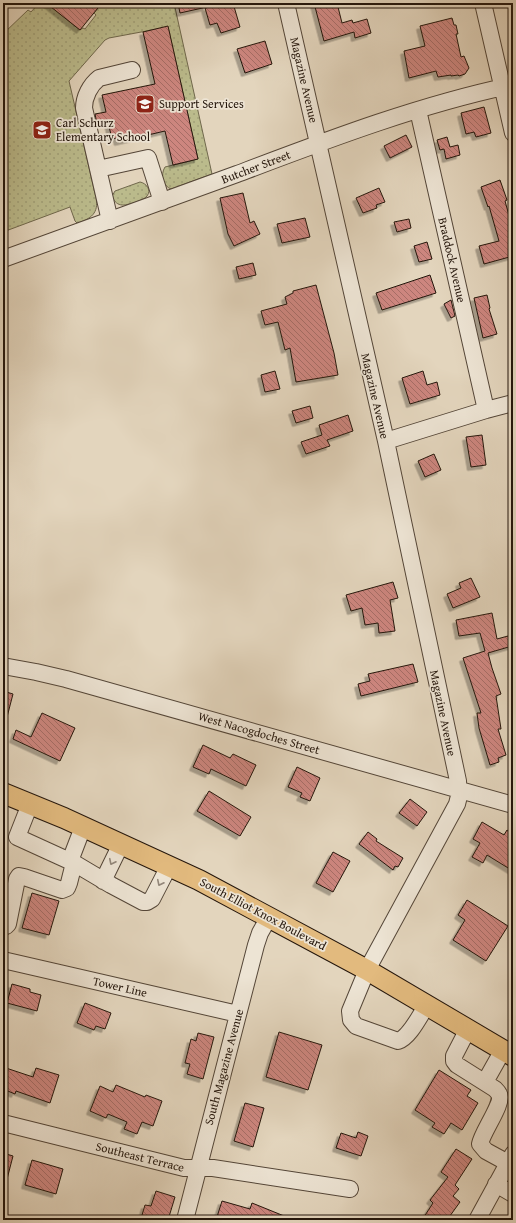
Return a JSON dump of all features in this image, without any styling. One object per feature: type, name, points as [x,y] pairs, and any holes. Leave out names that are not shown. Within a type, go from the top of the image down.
[{"type":"main road","name":"South Elliot Knox Boulevard","points":[[3,792],[199,880],[367,970],[508,1053]]},
{"type":"street","name":"Magazine Avenue","points":[[286,3],[386,442],[459,790]]},
{"type":"street","points":[[483,3],[508,86],[513,133]]},
{"type":"street","points":[[110,221],[84,108],[85,98],[96,80],[99,78],[132,70]]},
{"type":"street","name":"Butcher Street","points":[[3,258],[110,221],[318,144],[418,110],[508,86]]},
{"type":"street","name":"Braddock Avenue","points":[[418,110],[486,410]]},
{"type":"street","points":[[98,169],[148,158],[162,202]]},
{"type":"street","points":[[386,442],[486,410],[513,403]]},
{"type":"street","name":"West Nacogdoches Street","points":[[3,666],[66,679],[513,805]]},
{"type":"street","points":[[427,1005],[412,1029],[403,1039],[398,1041],[356,1026],[350,1020],[350,1011],[367,970],[456,804],[459,790]]},
{"type":"street","points":[[30,804],[10,837],[72,862],[143,902],[147,902],[152,899],[168,866]]},
{"type":"street","points":[[3,927],[8,924],[17,879],[19,876],[62,890],[67,888],[69,884],[72,862],[83,827]]},
{"type":"street","points":[[103,880],[121,844]]},
{"type":"street","name":"South Magazine Avenue","points":[[185,1220],[258,939],[268,917]]},
{"type":"street","name":"Tower Line","points":[[3,960],[238,1014]]},
{"type":"street","points":[[468,1029],[454,1056],[454,1061],[457,1065],[495,1089],[500,1094],[498,1106],[481,1138],[480,1144],[486,1151],[510,1159],[477,1220]]},
{"type":"street","points":[[484,1082],[508,1053]]},
{"type":"street","name":"Southeast Terrace","points":[[3,1123],[184,1168],[214,1168],[350,1189]]},
{"type":"street","points":[[496,1184],[513,1194]]},
{"type":"green space","name":"Carl Schurz Elementary School","points":[[39,3],[50,3],[49,5],[80,30],[83,28],[85,29],[96,15],[94,13],[102,3],[174,3],[212,174],[171,189],[168,188],[163,180],[163,170],[165,167],[198,159],[168,27],[109,38],[105,40],[69,81],[97,203],[93,215],[86,220],[77,223],[70,207],[3,232],[3,34],[28,10],[31,12]]},
{"type":"green space","points":[[140,182],[146,185],[149,189],[145,198],[125,205],[116,203],[112,196],[115,191]]},
{"type":"building","points":[[46,3],[102,3],[80,30]]},
{"type":"building","points":[[178,3],[206,3],[207,7],[180,13]]},
{"type":"building","points":[[214,3],[233,3],[240,27],[221,33],[217,23],[210,25],[205,8],[215,6]]},
{"type":"building","points":[[314,3],[337,3],[342,23],[352,20],[353,23],[367,19],[371,33],[355,38],[354,32],[324,41]]},
{"type":"building","points":[[452,18],[454,25],[456,25],[458,34],[456,34],[461,57],[464,56],[469,68],[465,74],[459,76],[451,75],[438,77],[436,71],[409,78],[404,51],[425,46],[420,26]]},
{"type":"building","name":"Support Services","points":[[168,26],[198,159],[173,165],[165,131],[118,142],[117,138],[112,139],[108,122],[97,124],[95,114],[106,112],[102,95],[155,84],[143,32]]},
{"type":"building","points":[[265,41],[272,64],[245,73],[237,49]]},
{"type":"building","points":[[484,107],[491,133],[476,137],[474,132],[466,134],[461,113]]},
{"type":"building","points":[[406,135],[412,147],[390,158],[384,146]]},
{"type":"building","points":[[447,137],[450,147],[458,145],[460,155],[446,159],[444,149],[440,150],[437,140]]},
{"type":"building","points":[[500,180],[507,200],[505,201],[513,230],[513,256],[484,264],[479,246],[499,241],[489,206],[488,207],[481,187]]},
{"type":"building","points":[[379,188],[385,202],[376,205],[377,208],[363,213],[356,198]]},
{"type":"building","points":[[243,193],[250,223],[254,221],[260,234],[234,246],[228,234],[220,198]]},
{"type":"building","points":[[305,218],[310,237],[282,243],[277,224]]},
{"type":"building","points":[[409,219],[411,228],[397,232],[394,222]]},
{"type":"building","points":[[427,242],[432,259],[419,262],[414,246]]},
{"type":"building","points":[[253,263],[256,275],[239,279],[236,267]]},
{"type":"building","points":[[430,275],[436,293],[382,310],[376,293]]},
{"type":"building","points":[[316,285],[334,353],[338,375],[296,382],[290,348],[285,350],[278,322],[265,325],[261,311],[287,304],[285,297],[293,293],[293,291]]},
{"type":"building","points":[[487,295],[489,309],[497,334],[483,338],[474,298]]},
{"type":"building","points":[[451,300],[455,316],[451,318],[444,304]]},
{"type":"building","points":[[275,371],[280,389],[265,392],[261,375]]},
{"type":"building","points":[[423,371],[427,385],[437,382],[440,395],[410,404],[402,378]]},
{"type":"building","points":[[310,406],[313,418],[296,423],[292,411]]},
{"type":"building","points":[[348,415],[353,431],[327,440],[330,446],[306,454],[301,442],[322,435],[319,425]]},
{"type":"building","points":[[482,435],[486,465],[471,467],[466,437]]},
{"type":"building","points":[[434,454],[441,470],[425,477],[418,461]]},
{"type":"building","points":[[471,578],[480,597],[453,608],[447,594],[461,588],[459,583]]},
{"type":"building","points":[[393,582],[398,598],[390,600],[395,631],[379,633],[378,623],[365,625],[362,608],[351,611],[346,595]]},
{"type":"building","points":[[492,613],[497,639],[508,636],[512,646],[488,653],[501,694],[496,696],[501,729],[498,729],[506,755],[498,758],[499,762],[490,765],[479,728],[477,713],[481,713],[463,658],[485,651],[480,633],[459,636],[456,620]]},
{"type":"building","points":[[413,664],[418,682],[361,696],[358,684],[370,681],[368,674]]},
{"type":"building","points":[[3,691],[13,694],[6,721],[3,721]]},
{"type":"building","points":[[42,713],[75,728],[60,761],[13,739],[16,730],[31,737]]},
{"type":"building","points":[[203,745],[230,758],[233,754],[256,765],[246,786],[211,769],[209,774],[193,767]]},
{"type":"building","points":[[297,767],[320,778],[310,801],[300,797],[302,793],[288,787]]},
{"type":"building","points":[[209,791],[251,817],[240,836],[197,811]]},
{"type":"building","points":[[410,799],[427,812],[417,826],[399,813]]},
{"type":"building","points":[[482,822],[504,835],[507,830],[513,834],[513,871],[487,855],[483,863],[472,857],[480,843],[473,839]]},
{"type":"building","points":[[368,832],[377,839],[376,841],[403,858],[398,867],[395,866],[393,870],[359,844]]},
{"type":"building","points":[[333,852],[350,861],[333,892],[316,883]]},
{"type":"building","points":[[32,893],[59,901],[49,935],[22,928]]},
{"type":"building","points":[[467,900],[508,926],[486,961],[453,940],[465,920],[458,915]]},
{"type":"building","points":[[12,984],[30,989],[30,992],[41,995],[37,1011],[7,1003]]},
{"type":"building","points":[[85,1003],[111,1013],[105,1029],[96,1026],[94,1030],[77,1023]]},
{"type":"building","points":[[279,1032],[322,1045],[308,1090],[266,1077]]},
{"type":"building","points":[[198,1033],[214,1037],[203,1079],[187,1074],[190,1064],[185,1063],[191,1039],[196,1041]]},
{"type":"building","points":[[3,1067],[33,1077],[36,1068],[59,1075],[50,1103],[16,1091],[15,1094],[3,1089]]},
{"type":"building","points":[[439,1070],[471,1090],[467,1096],[478,1103],[462,1130],[451,1123],[444,1134],[432,1127],[435,1123],[415,1110]]},
{"type":"building","points":[[116,1085],[145,1097],[146,1095],[162,1101],[153,1126],[142,1122],[137,1134],[124,1129],[127,1122],[108,1114],[106,1118],[90,1111],[100,1086],[113,1092]]},
{"type":"building","points":[[245,1103],[264,1108],[253,1147],[234,1141]]},
{"type":"building","points":[[358,1132],[368,1136],[361,1156],[336,1148],[341,1133],[356,1138]]},
{"type":"building","points":[[456,1149],[472,1159],[455,1185],[459,1189],[453,1196],[460,1202],[447,1220],[422,1220],[433,1203],[430,1200],[448,1177],[441,1172]]},
{"type":"building","points":[[3,1153],[13,1156],[6,1183],[3,1182]]},
{"type":"building","points":[[32,1160],[63,1169],[56,1194],[25,1185]]},
{"type":"building","points":[[156,1191],[175,1197],[168,1220],[149,1220],[150,1217],[142,1215],[145,1205],[151,1206]]},
{"type":"building","points":[[222,1201],[250,1209],[252,1203],[294,1220],[216,1220]]},
{"type":"place","name":"Support Services","points":[[145,104]]},
{"type":"place","name":"Carl Schurz Elementary School","points":[[42,130]]}]
